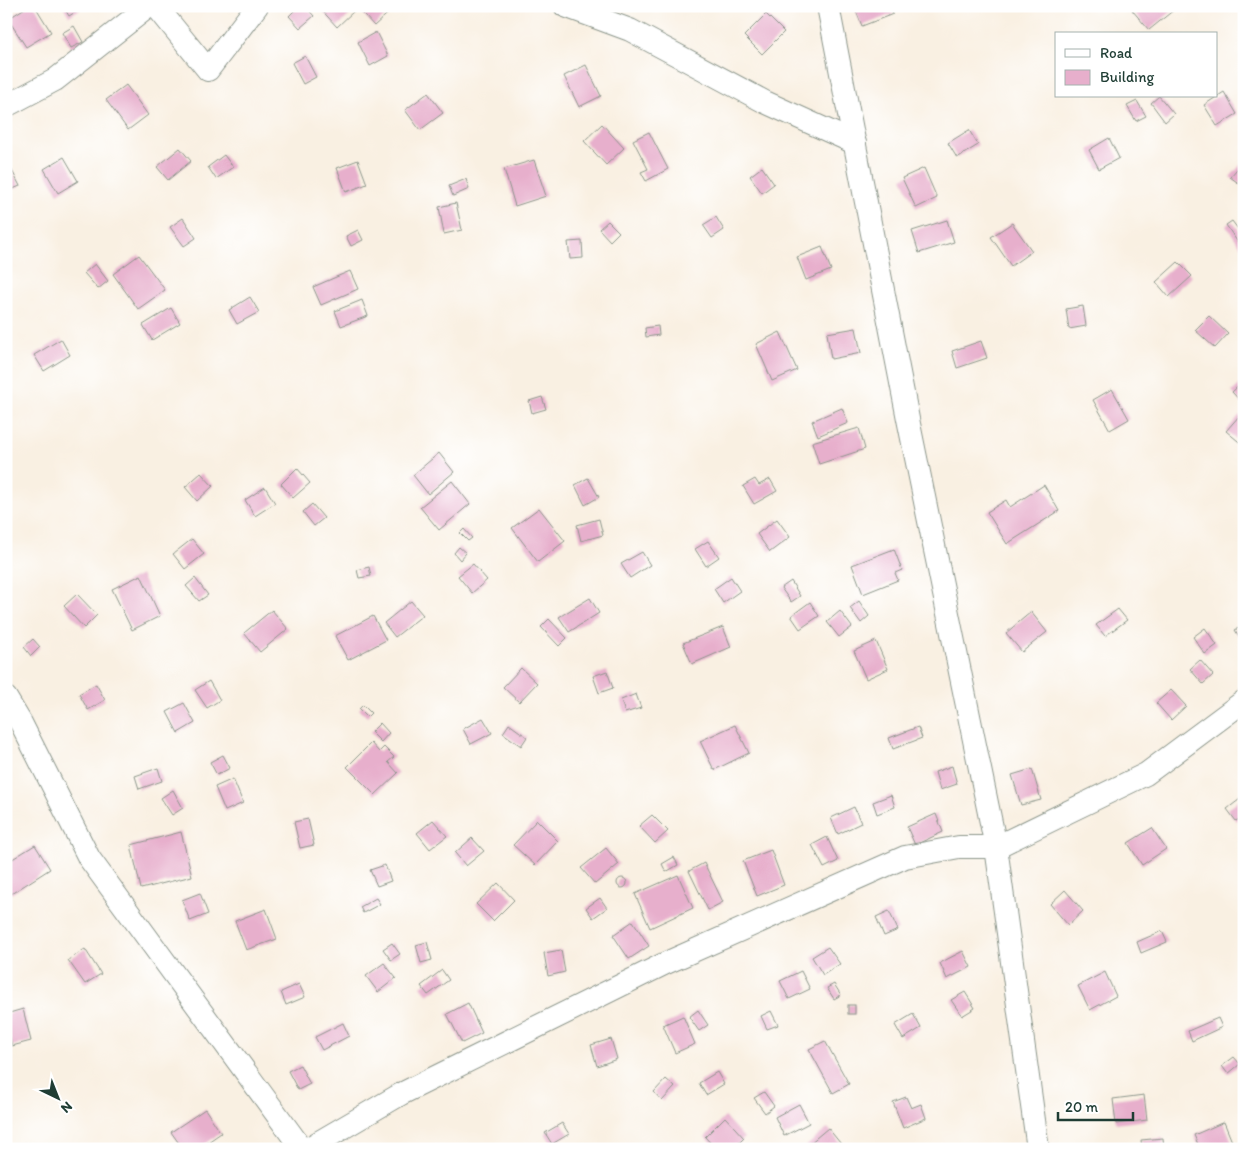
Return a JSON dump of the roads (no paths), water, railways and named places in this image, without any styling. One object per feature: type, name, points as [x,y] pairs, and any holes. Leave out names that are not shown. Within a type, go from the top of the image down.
[{"type":"street","points":[[6,106],[55,80],[148,6]]},
{"type":"street","points":[[156,6],[208,70],[257,6]]},
{"type":"street","points":[[565,6],[630,30],[765,102],[855,143]]},
{"type":"street","points":[[828,6],[908,419],[996,847],[1038,1149]]},
{"type":"street","points":[[6,698],[21,723],[89,858],[302,1149]]},
{"type":"street","points":[[307,1149],[401,1094],[666,963],[905,857],[959,847],[996,847],[1146,774],[1244,701]]}]
